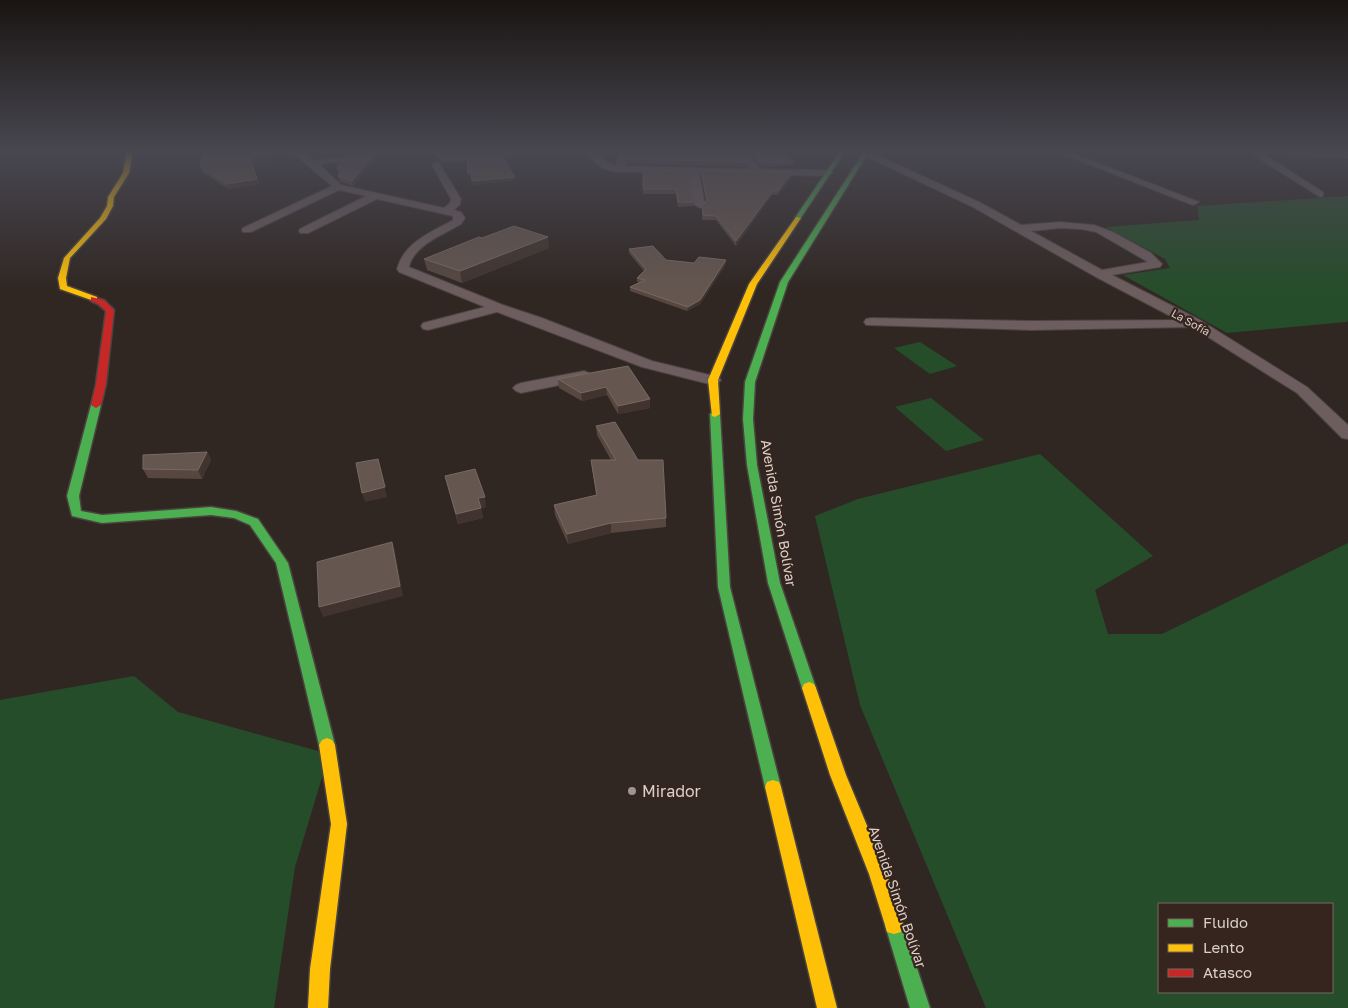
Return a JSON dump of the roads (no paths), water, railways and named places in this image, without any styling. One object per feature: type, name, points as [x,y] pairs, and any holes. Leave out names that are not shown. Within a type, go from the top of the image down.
[{"type":"main road","points":[[111,197],[110,206],[92,232],[67,258],[62,278],[63,287],[101,302],[110,310],[101,384],[73,496],[76,513],[102,519],[211,511],[236,515],[254,522],[282,563],[329,754],[339,824],[320,969],[318,1008]]},
{"type":"main road","points":[[812,197],[753,284],[713,380],[724,587],[827,1008]]},
{"type":"main road","name":"Avenida Simón Bolívar","points":[[838,197],[784,282],[750,382],[748,419],[752,465],[774,583],[838,775],[878,874],[920,1008]]},
{"type":"street","points":[[247,230],[317,197]]},
{"type":"street","points":[[304,231],[373,197]]},
{"type":"street","points":[[380,197],[457,214],[460,218],[457,222],[412,249],[403,263],[403,268],[498,308],[537,321],[647,364],[713,380]]},
{"type":"street","points":[[446,212],[455,204],[455,197]]},
{"type":"street","points":[[699,197],[700,205]]},
{"type":"street","name":"La Sofía","points":[[960,197],[1100,274],[1195,323],[1302,390],[1348,434]]},
{"type":"street","points":[[1181,197],[1194,202]]},
{"type":"street","points":[[1020,229],[1065,226],[1096,229],[1131,246],[1154,260],[1156,264],[1100,274]]},
{"type":"street","points":[[428,326],[498,308]]},
{"type":"street","points":[[871,322],[1041,327],[1195,323]]},
{"type":"street","points":[[618,370],[647,364]]},
{"type":"street","points":[[521,388],[598,373]]},
{"type":"place","name":"Mirador","points":[[632,791]]}]
